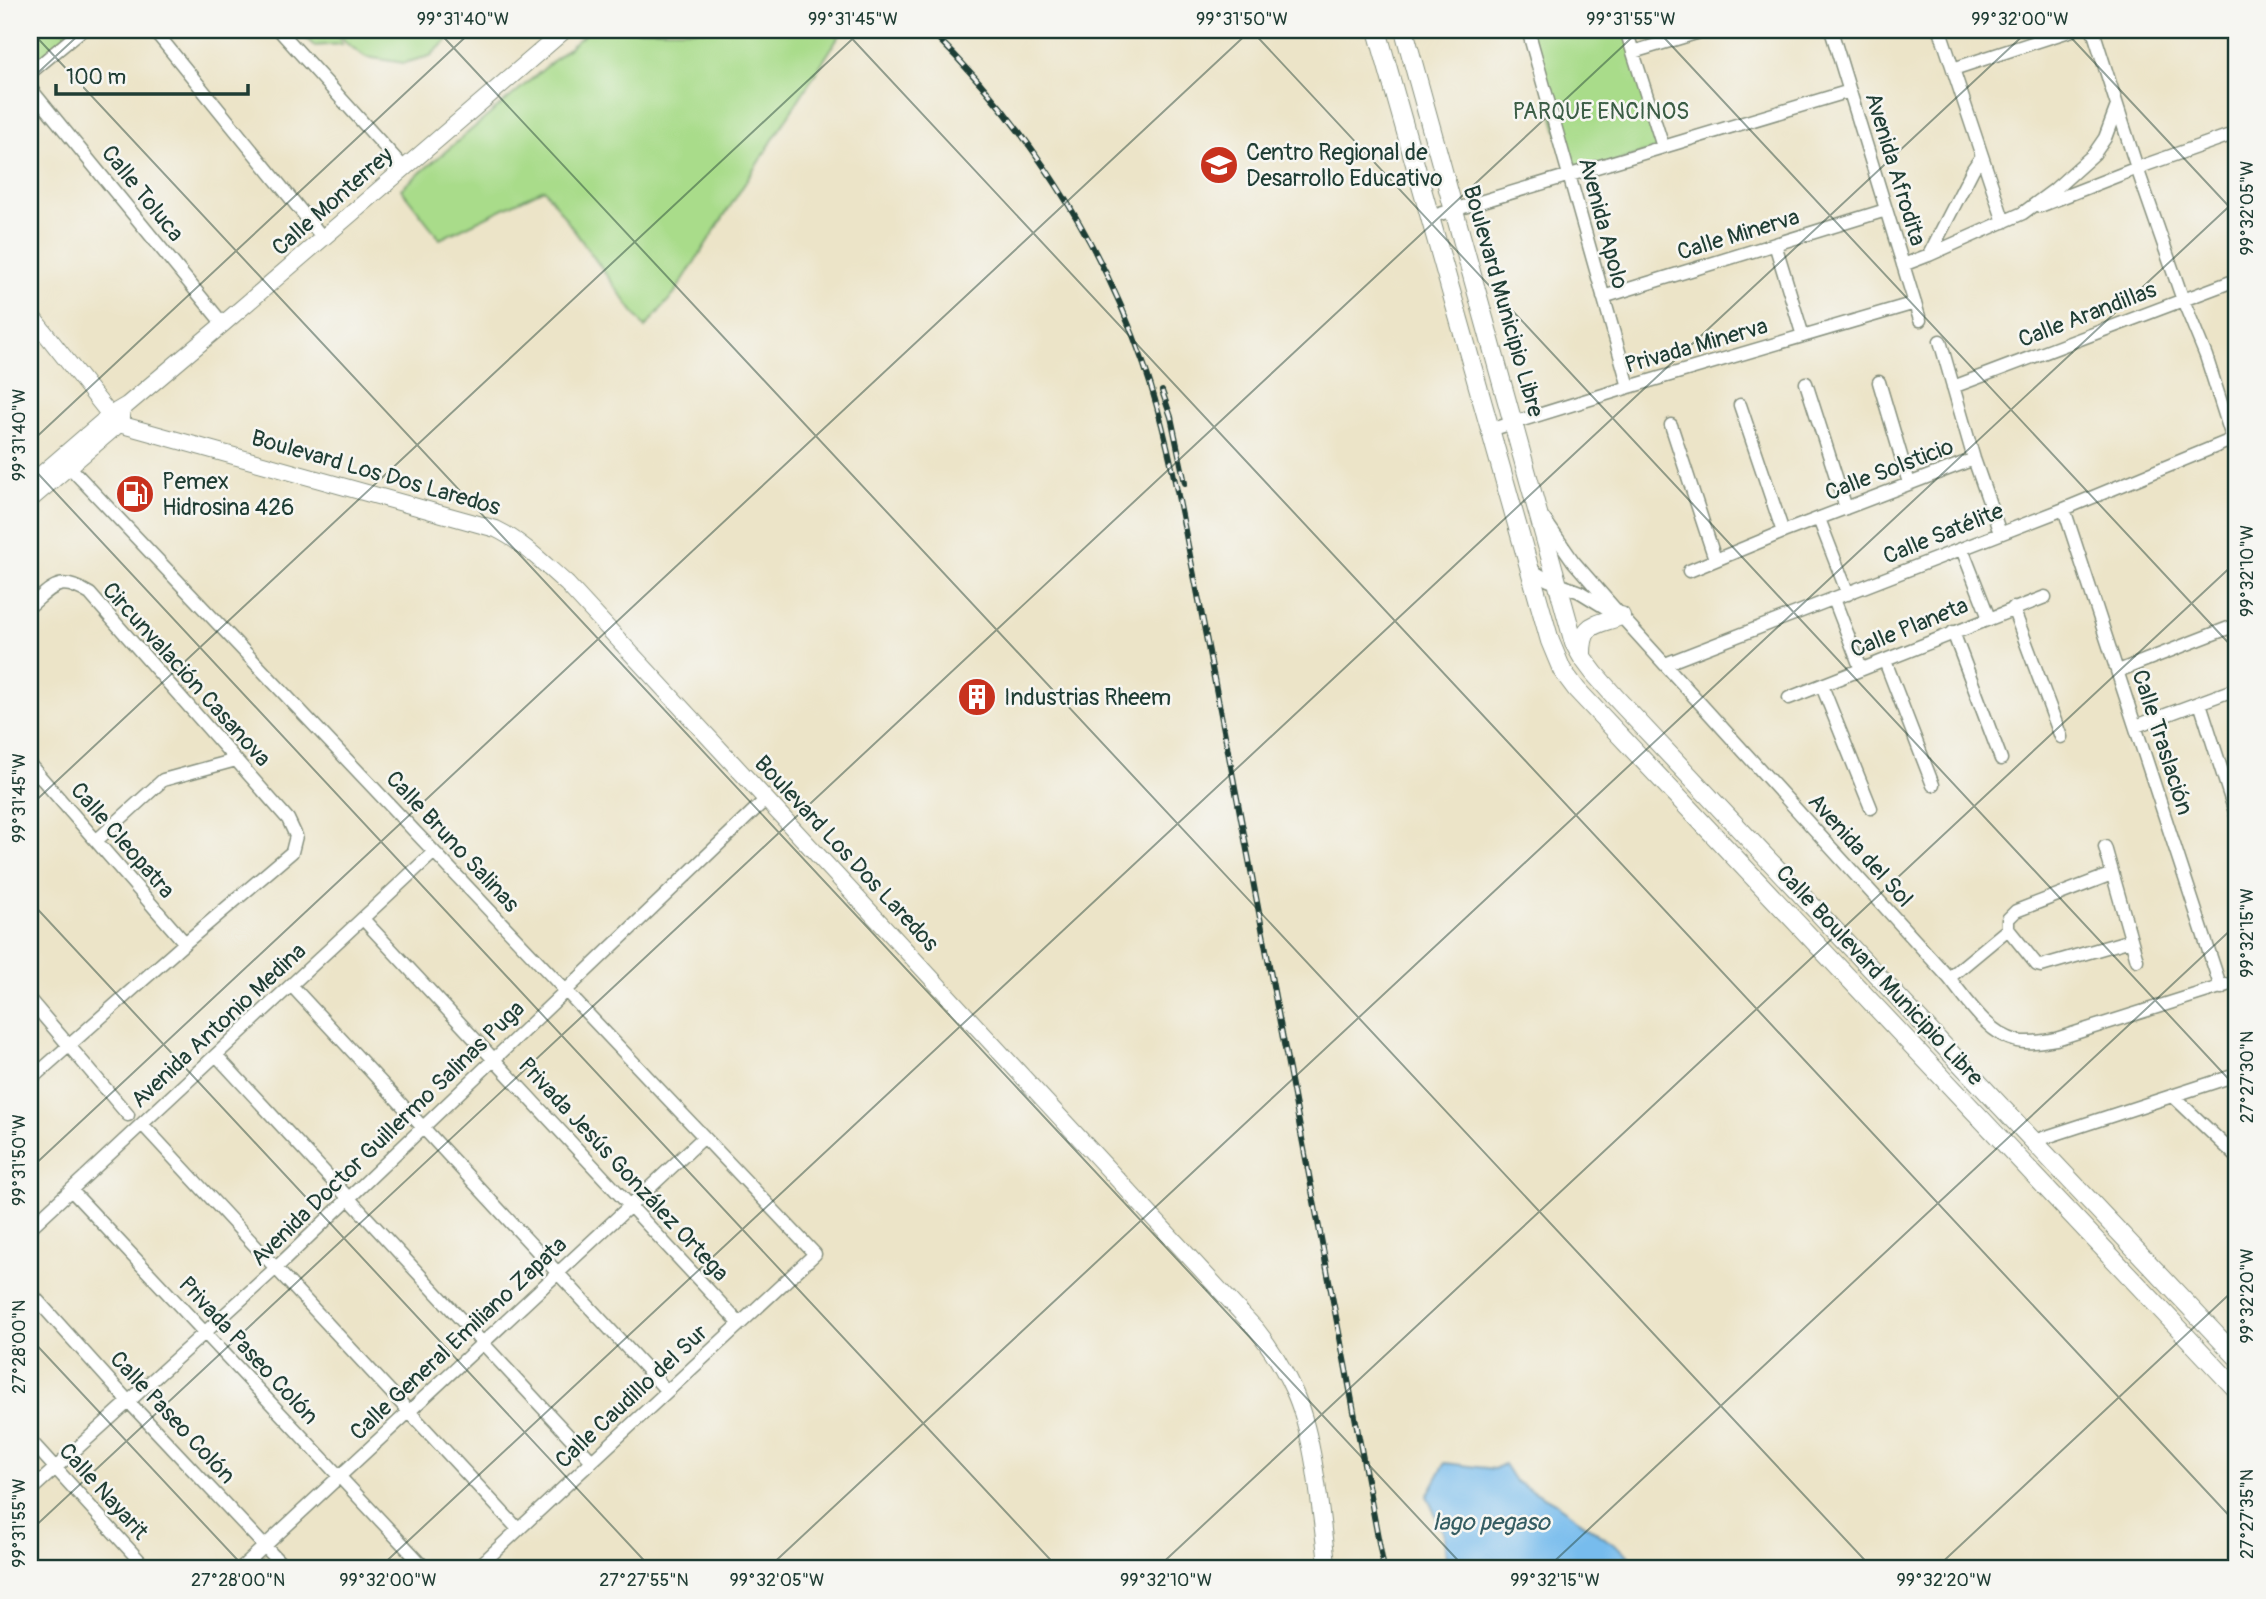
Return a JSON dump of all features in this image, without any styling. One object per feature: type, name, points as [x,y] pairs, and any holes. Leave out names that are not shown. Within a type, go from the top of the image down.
[{"type":"main road","name":"Boulevard Municipio Libre","points":[[1377,30],[1530,569]]},
{"type":"main road","name":"Boulevard Municipio Libre","points":[[1404,30],[1558,585]]},
{"type":"main road","name":"Calle Boulevard Municipio Libre","points":[[1530,569],[1550,641],[1562,670],[1577,690],[2236,1389]]},
{"type":"main road","name":"Calle Boulevard Municipio Libre","points":[[1558,585],[1574,643],[1582,657],[1626,708],[2236,1356]]},
{"type":"main road","points":[[1582,657],[1586,630],[1620,616]]},
{"type":"street","points":[[30,73],[82,30]]},
{"type":"street","points":[[155,30],[323,238]]},
{"type":"street","points":[[279,30],[404,168]]},
{"type":"street","name":"Calle Monterrey","points":[[30,484],[64,462],[114,420],[127,405],[565,30]]},
{"type":"street","name":"Avenida Apolo","points":[[1528,30],[1629,387]]},
{"type":"street","points":[[1626,30],[1663,147]]},
{"type":"street","points":[[1633,52],[1706,30]]},
{"type":"street","name":"Avenida Afrodita","points":[[1831,30],[1920,320]]},
{"type":"street","points":[[1940,30],[2004,222]]},
{"type":"street","points":[[1953,69],[2072,30]]},
{"type":"street","points":[[2093,30],[2137,168],[2234,439]]},
{"type":"street","name":"Calle Toluca","points":[[30,88],[223,324]]},
{"type":"street","points":[[1430,217],[1850,91]]},
{"type":"street","points":[[2023,213],[2054,190],[2094,154],[2105,138],[2117,106]]},
{"type":"street","points":[[1903,265],[2137,168],[2236,134]]},
{"type":"street","points":[[1929,256],[1982,156]]},
{"type":"street","name":"Calle Minerva","points":[[1603,298],[1886,210]]},
{"type":"street","points":[[1775,244],[1803,335]]},
{"type":"street","name":"Calle Arandillas","points":[[1953,387],[2236,280]]},
{"type":"street","name":"Privada Minerva","points":[[1490,430],[1915,303]]},
{"type":"street","points":[[30,314],[114,420]]},
{"type":"street","points":[[1940,341],[1973,458],[2000,533]]},
{"type":"street","points":[[1880,382],[1909,483]]},
{"type":"street","points":[[1807,383],[1846,508]]},
{"type":"street","points":[[1740,405],[1783,532]]},
{"type":"street","name":"Boulevard Los Dos Laredos","points":[[114,420],[496,529],[510,536],[567,584],[1275,1352],[1294,1391],[1306,1429],[1328,1569]]},
{"type":"street","points":[[1671,425],[1715,559]]},
{"type":"street","name":"Calle Satélite","points":[[1665,664],[2064,509],[2234,439]]},
{"type":"street","name":"Calle Solsticio","points":[[1689,571],[1973,458]]},
{"type":"street","name":"Calle Monterrey","points":[[30,500],[64,462]]},
{"type":"street","name":"Calle Bruno Salinas","points":[[64,462],[815,1254]]},
{"type":"street","name":"Avenida del Sol","points":[[1536,503],[1563,548],[1620,616],[1992,1027],[2006,1037],[2019,1042],[2056,1039],[2236,982]]},
{"type":"street","name":"Calle Traslación","points":[[2064,509],[2221,988]]},
{"type":"street","name":"Calle Solsticio","points":[[1819,519],[1848,594]]},
{"type":"street","points":[[1962,549],[1989,618]]},
{"type":"street","points":[[1530,569],[1558,585],[1580,592],[1620,616]]},
{"type":"street","name":"Circunvalación Casanova","points":[[30,606],[55,586],[73,584],[90,594],[288,819],[296,836],[292,852],[185,943]]},
{"type":"street","name":"Calle Planeta","points":[[1789,698],[2045,597]]},
{"type":"street","points":[[1834,599],[1861,669]]},
{"type":"street","points":[[2013,608],[2061,737]]},
{"type":"street","points":[[2118,671],[2236,625]]},
{"type":"street","points":[[1953,632],[2001,759]]},
{"type":"street","points":[[1885,661],[1933,785]]},
{"type":"street","points":[[1822,686],[1871,808]]},
{"type":"street","points":[[2136,726],[2236,689]]},
{"type":"street","points":[[2200,702],[2236,815]]},
{"type":"street","points":[[96,841],[163,780],[236,760]]},
{"type":"street","name":"Calle Cleopatra","points":[[30,765],[185,943]]},
{"type":"street","name":"Avenida Doctor Guillermo Salinas Puga","points":[[30,1491],[276,1268],[766,799]]},
{"type":"street","points":[[2105,847],[2137,960]]},
{"type":"street","name":"Avenida Antonio Medina","points":[[30,1228],[434,852]]},
{"type":"street","points":[[2112,874],[2016,911],[2008,919],[2008,929],[2041,966],[2131,940]]},
{"type":"street","name":"Privada Jesús González Ortega","points":[[363,919],[740,1324]]},
{"type":"street","points":[[1949,978],[2008,929]]},
{"type":"street","points":[[30,1080],[185,943]]},
{"type":"street","points":[[291,985],[667,1391]]},
{"type":"street","points":[[30,1000],[128,1115]]},
{"type":"street","points":[[216,1055],[592,1461]]},
{"type":"street","points":[[2034,1141],[2236,1075]]},
{"type":"street","points":[[2173,1096],[2236,1156]]},
{"type":"street","points":[[142,1124],[518,1530]]},
{"type":"street","name":"Calle General Emiliano Zapata","points":[[240,1569],[704,1137]]},
{"type":"street","name":"Privada Paseo Colón","points":[[71,1190],[426,1569]]},
{"type":"street","name":"Calle Caudillo del Sur","points":[[475,1569],[815,1254]]},
{"type":"street","name":"Calle Paseo Colón","points":[[30,1292],[286,1569]]},
{"type":"street","name":"Calle Nayarit","points":[[30,1440],[147,1569]]},
{"type":"green space","points":[[30,30],[75,30],[30,71]]},
{"type":"green space","points":[[298,30],[334,30],[342,44],[314,46]]},
{"type":"green space","points":[[337,30],[458,30],[430,56],[404,63],[366,57],[346,43]]},
{"type":"green space","points":[[590,30],[840,30],[840,35],[674,294],[645,328],[544,189],[440,239],[401,189]]},
{"type":"green space","name":"PARQUE ENCINOS","points":[[1528,30],[1626,30],[1663,147],[1570,176]]},
{"type":"water","name":"lago pegaso","points":[[1445,1463],[1494,1469],[1504,1464],[1515,1481],[1555,1503],[1626,1553],[1639,1569],[1447,1569],[1444,1534],[1427,1496]]},
{"type":"railway","points":[[930,30],[965,66],[1028,143],[1082,228],[1126,318],[1160,418],[1195,580],[1384,1569]]},
{"type":"railway","points":[[1162,391],[1171,417],[1185,483]]},
{"type":"place","name":"Centro Regional de Desarrollo Educativo","points":[[1219,165]]},
{"type":"place","name":"Pemex Hidrosina 426","points":[[135,494]]},
{"type":"place","name":"Industrias Rheem","points":[[977,697]]}]
